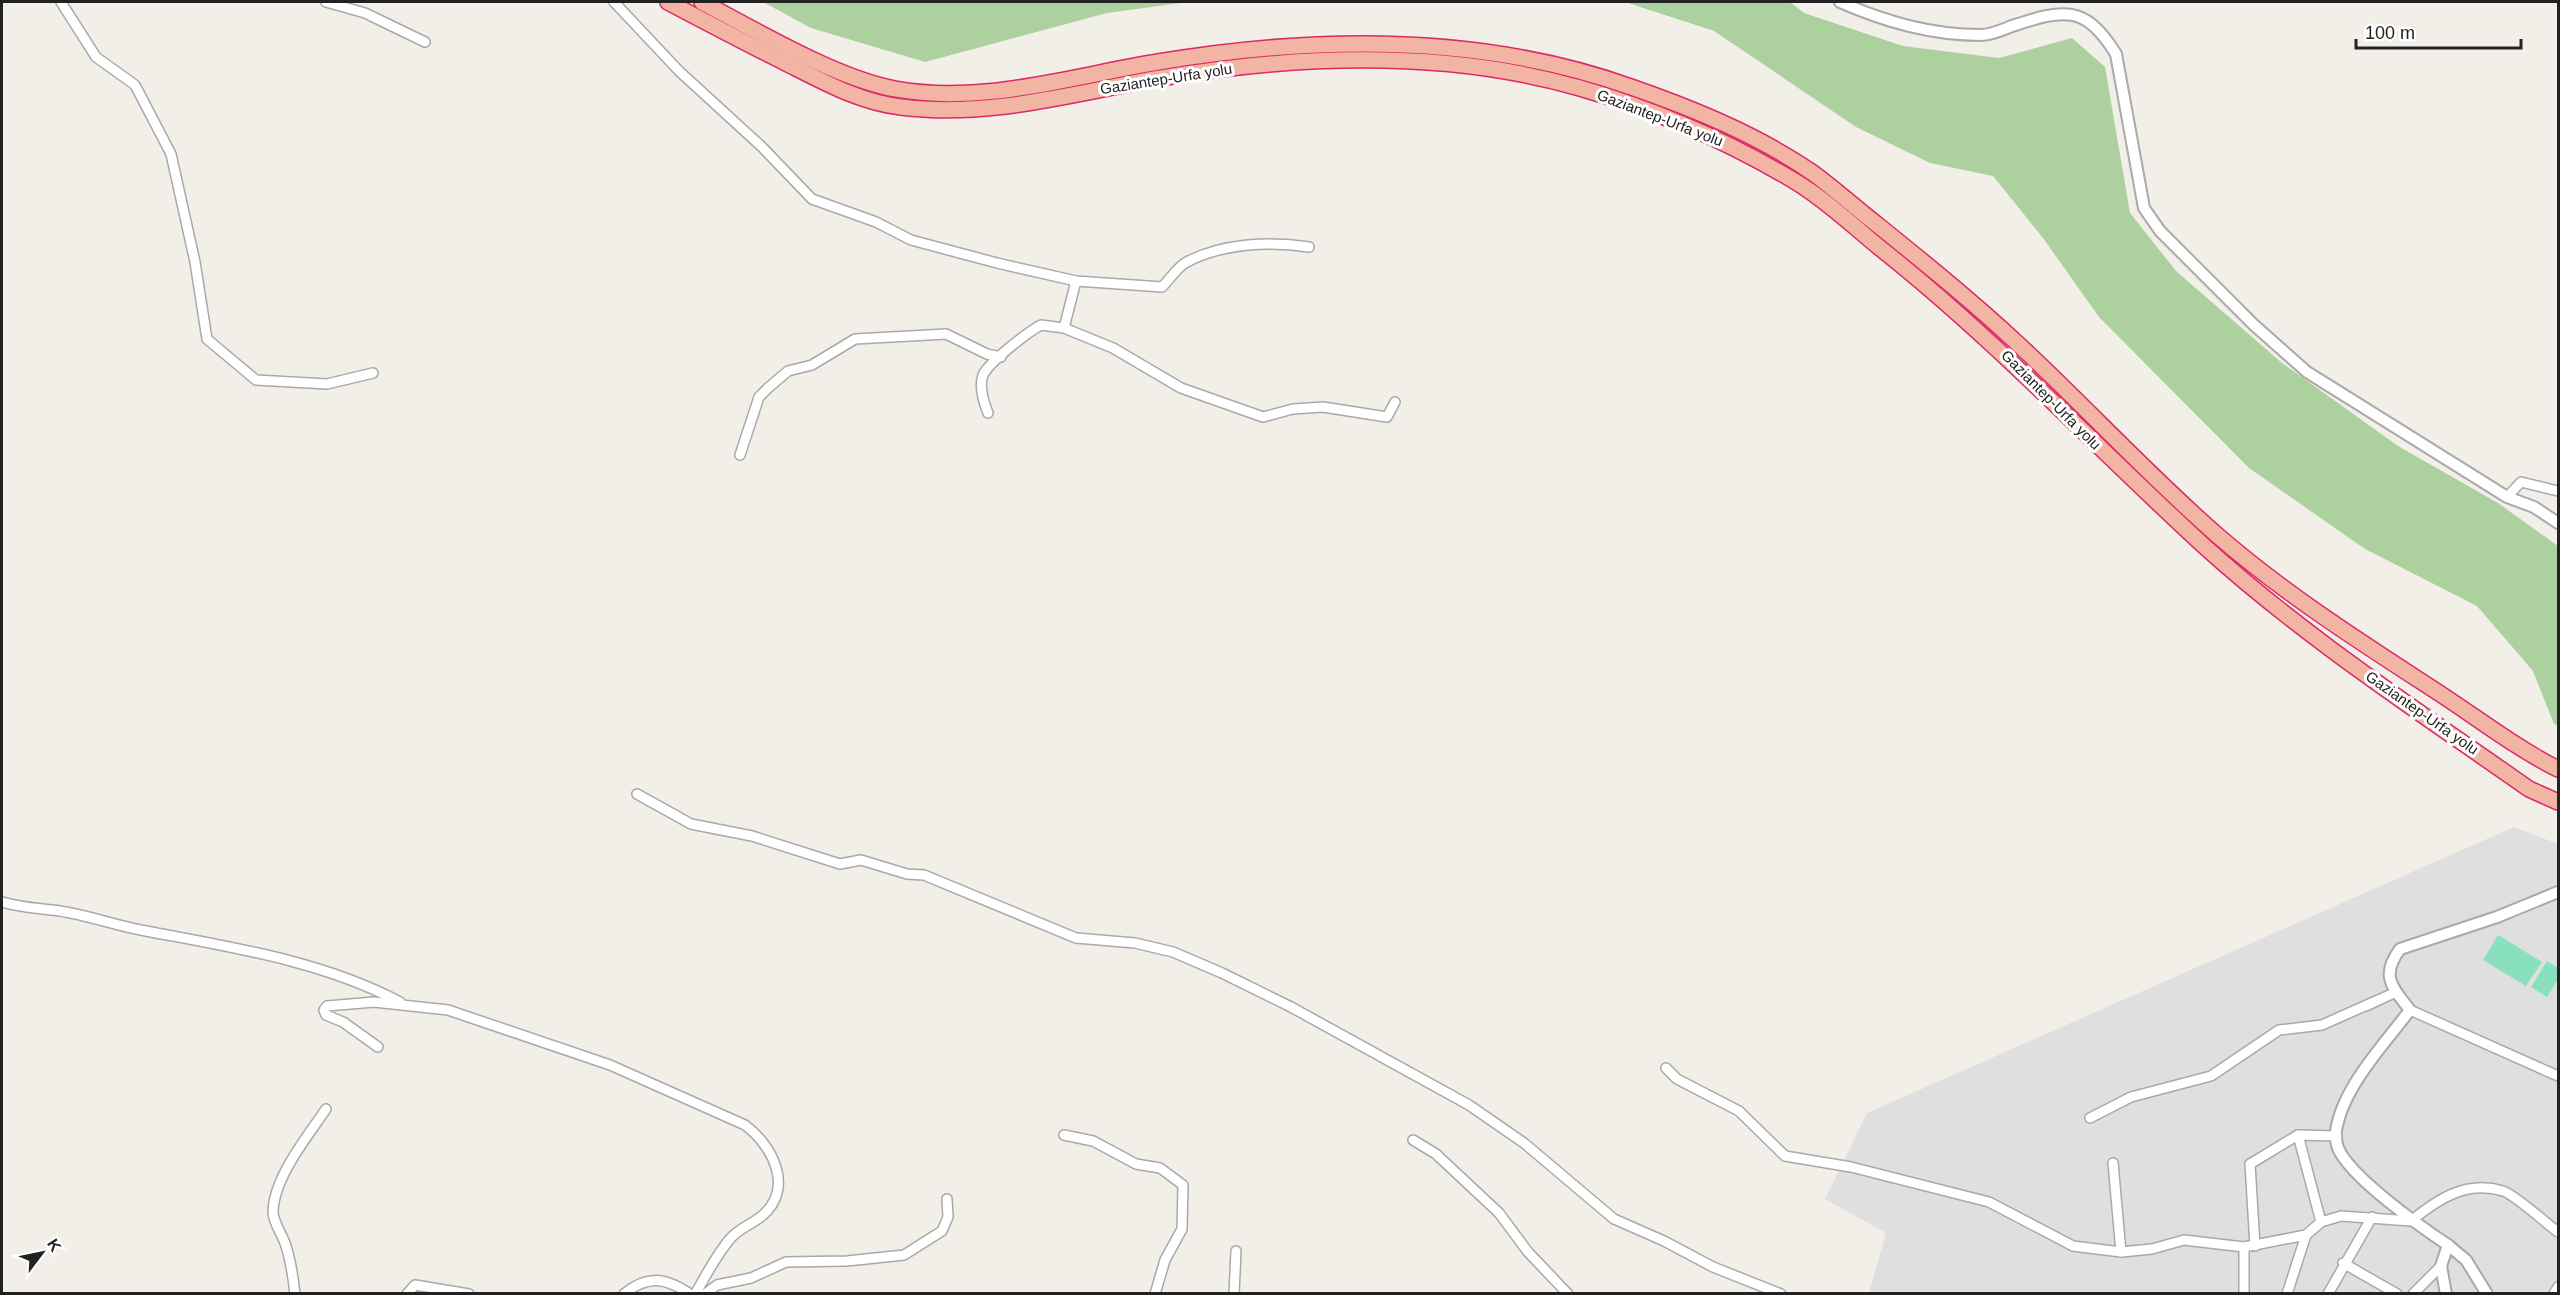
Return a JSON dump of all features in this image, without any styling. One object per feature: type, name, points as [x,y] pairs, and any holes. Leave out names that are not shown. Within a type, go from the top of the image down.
[{"type":"highway","name":"Gaziantep-Urfa yolu","points":[[668,2],[830,85],[867,100],[897,107],[938,110],[990,109],[1220,69],[1355,60],[1419,62],[1517,74],[1575,87],[1622,101],[1717,138],[1801,185],[1913,274],[2007,356],[2110,459],[2209,550],[2305,628],[2529,789],[2559,802]]},
{"type":"highway","name":"Gaziantep-Urfa yolu","points":[[702,2],[836,70],[872,84],[900,90],[969,93],[1024,88],[1218,52],[1355,43],[1420,45],[1520,58],[1578,70],[1628,86],[1724,123],[1811,172],[1923,261],[2018,344],[2121,447],[2228,544],[2316,611],[2559,769]]},
{"type":"street","points":[[61,2],[96,57],[135,85],[171,154],[195,262],[207,339],[256,380],[327,384],[373,373]]},
{"type":"street","points":[[326,2],[365,13],[425,42]]},
{"type":"street","points":[[614,2],[679,71],[762,147],[812,199],[876,222],[911,240],[997,263],[1076,280],[1162,287],[1184,264],[1226,249],[1278,242],[1310,247]]},
{"type":"street","points":[[1840,2],[1879,19],[1942,34],[1985,35],[2032,20],[2062,14],[2086,17],[2105,36],[2116,54],[2144,208],[2160,231],[2254,325],[2307,372],[2507,497],[2535,507],[2559,523]]},
{"type":"street","points":[[1064,328],[1076,280]]},
{"type":"street","points":[[988,413],[982,397],[983,376],[1001,357],[1041,325],[1064,328],[1113,348],[1181,388],[1263,417],[1293,409],[1323,407],[1387,417],[1395,402]]},
{"type":"street","points":[[740,455],[759,398],[788,372],[812,366],[855,339],[946,334],[987,354],[1001,357]]},
{"type":"street","points":[[2507,497],[2521,482],[2559,490]]},
{"type":"street","points":[[637,794],[691,825],[752,836],[840,864],[861,860],[906,874],[924,875],[1076,938],[1135,943],[1173,952],[1222,973],[1291,1007],[1469,1105],[1524,1143],[1614,1219],[1713,1267],[1781,1293]]},
{"type":"street","points":[[2559,892],[2498,917],[2400,950],[2390,963],[2390,982],[2410,1010],[2559,1077]]},
{"type":"street","points":[[2,902],[22,908],[60,911],[121,926],[222,943],[267,954],[360,985],[405,1005]]},
{"type":"street","points":[[2366,1006],[2396,992]]},
{"type":"street","points":[[2090,1118],[2132,1097],[2211,1076],[2279,1030],[2322,1025],[2396,992]]},
{"type":"street","points":[[378,1047],[343,1022],[326,1015],[324,1010],[336,1004],[374,1002],[448,1010],[610,1065],[746,1125],[764,1143],[777,1170],[779,1192],[773,1204],[762,1216],[729,1239],[695,1293]]},
{"type":"street","points":[[2410,1010],[2360,1076],[2344,1106],[2336,1126],[2338,1148],[2350,1166],[2411,1221],[2448,1245],[2466,1260],[2487,1293]]},
{"type":"street","points":[[1666,1068],[1677,1079],[1739,1111],[1785,1156],[1851,1167],[1989,1202],[2073,1246],[2121,1252],[2152,1250],[2184,1240],[2244,1247],[2255,1246],[2306,1235],[2321,1222],[2341,1216],[2411,1221],[2427,1208],[2461,1189],[2504,1191],[2559,1232]]},
{"type":"street","points":[[295,1293],[293,1269],[273,1213],[291,1161],[327,1109]]},
{"type":"street","points":[[2255,1246],[2250,1164],[2298,1135],[2337,1136]]},
{"type":"street","points":[[2298,1135],[2321,1222]]},
{"type":"street","points":[[1064,1136],[1093,1141],[1136,1164],[1160,1168],[1183,1185],[1182,1229],[1164,1260],[1155,1293]]},
{"type":"street","points":[[1413,1140],[1436,1154],[1499,1213],[1528,1252],[1568,1293]]},
{"type":"street","points":[[2113,1163],[2121,1252]]},
{"type":"street","points":[[705,1293],[717,1286],[751,1278],[786,1262],[848,1261],[904,1255],[942,1231],[948,1217],[947,1199]]},
{"type":"street","points":[[2328,1293],[2343,1263],[2372,1217]]},
{"type":"street","points":[[2287,1293],[2306,1235]]},
{"type":"street","points":[[2413,1293],[2441,1266],[2448,1245]]},
{"type":"street","points":[[2244,1247],[2244,1293]]},
{"type":"street","points":[[1234,1293],[1236,1251]]},
{"type":"street","points":[[2343,1263],[2397,1293]]},
{"type":"street","points":[[2441,1266],[2446,1293]]},
{"type":"street","points":[[624,1293],[638,1282],[650,1280],[666,1282],[690,1293]]},
{"type":"street","points":[[407,1293],[415,1285],[469,1293]]},
{"type":"street","points":[[2554,1293],[2559,1287]]},
{"type":"shaded area","points":[[2514,827],[2558,844],[2558,1293],[1869,1293],[1886,1233],[1825,1199],[1867,1113]]},
{"type":"green space","points":[[763,2],[1188,2],[1107,13],[925,62],[811,28]]},
{"type":"green space","points":[[1625,2],[1790,2],[1804,13],[1903,46],[1999,58],[2072,38],[2105,67],[2130,213],[2176,271],[2282,363],[2398,446],[2498,503],[2558,546],[2558,726],[2554,724],[2533,671],[2477,606],[2365,549],[2249,468],[2099,317],[2043,238],[1993,176],[1930,163],[1856,127],[1714,31]]},
{"type":"green space","points":[[2498,935],[2542,962],[2526,986],[2483,960]]},
{"type":"green space","points":[[2547,961],[2558,968],[2558,979],[2547,997],[2531,987]]}]
